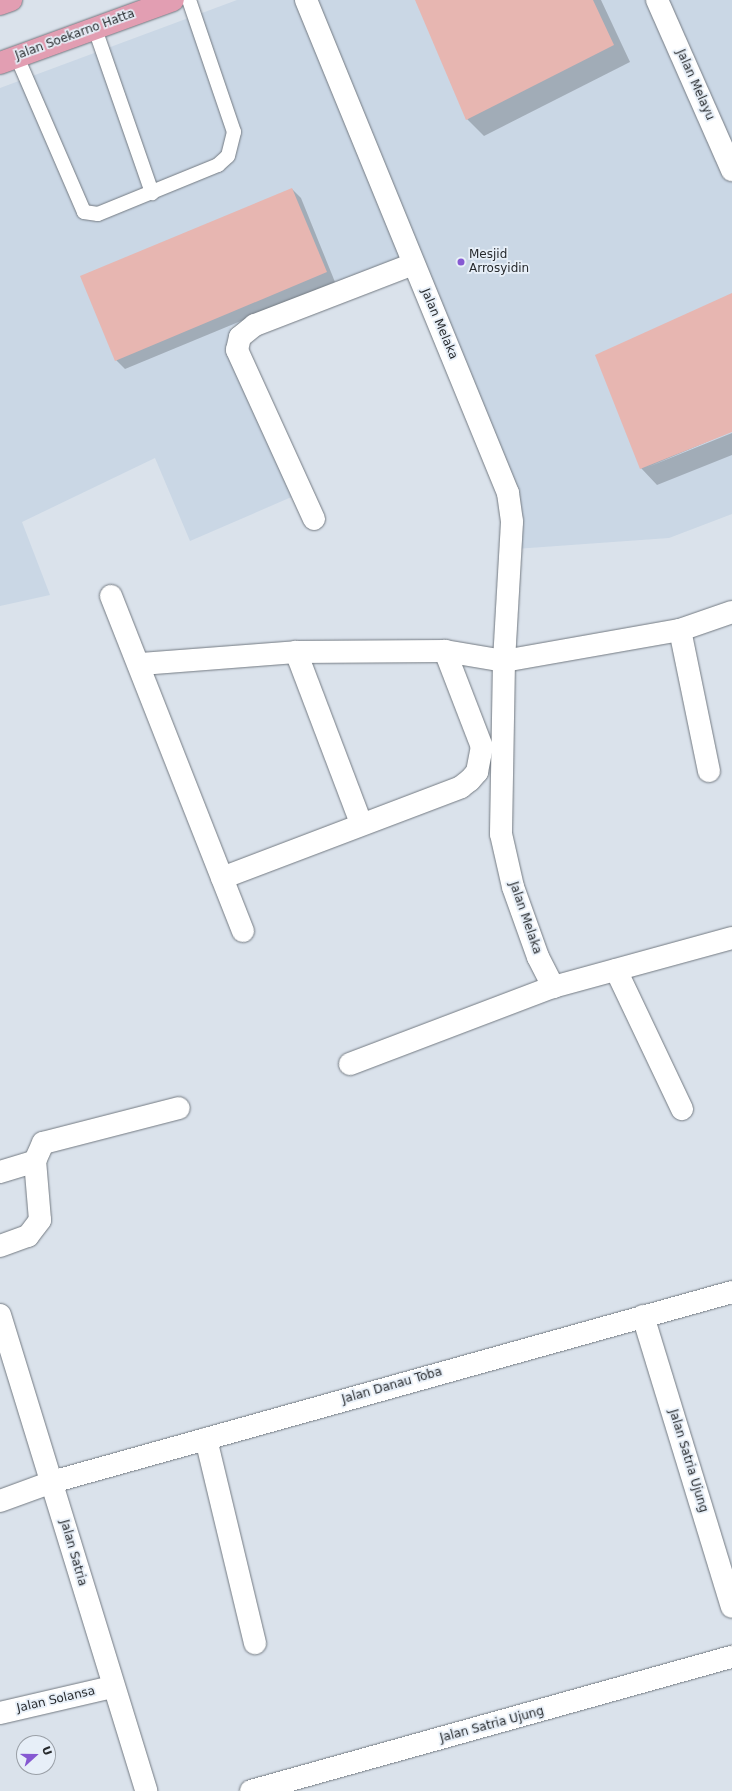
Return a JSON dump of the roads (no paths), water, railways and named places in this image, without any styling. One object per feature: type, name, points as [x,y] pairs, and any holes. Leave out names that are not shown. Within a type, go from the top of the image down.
[{"type":"main road","points":[[0,4],[11,0]]},
{"type":"main road","name":"Jalan Soekarno Hatta","points":[[8,60],[174,0]]},
{"type":"street","name":"Jalan Melaka","points":[[306,0],[508,493],[512,522],[504,661],[501,834],[513,886],[538,956],[553,987]]},
{"type":"street","name":"Jalan Melayu","points":[[657,0],[732,170]]},
{"type":"street","points":[[314,519],[238,350],[240,337],[256,325],[413,264]]},
{"type":"street","points":[[111,596],[141,664],[242,931]]},
{"type":"street","points":[[141,664],[296,652],[445,651],[504,661],[680,630],[732,612]]},
{"type":"street","points":[[680,630],[709,771]]},
{"type":"street","points":[[222,878],[361,823],[461,787],[477,772],[482,747],[445,651]]},
{"type":"street","points":[[296,652],[361,823]]},
{"type":"street","points":[[350,1064],[553,987],[732,938]]},
{"type":"street","points":[[616,970],[682,1109]]},
{"type":"street","points":[[0,1246],[28,1236],[40,1220],[35,1161],[43,1143],[179,1108]]},
{"type":"street","points":[[0,1172],[35,1161]]},
{"type":"street","name":"Jalan Danau Toba","points":[[0,1500],[52,1482],[732,1292]]},
{"type":"street","name":"Jalan Satria","points":[[0,1315],[6,1356],[52,1482],[112,1687],[146,1791]]},
{"type":"street","name":"Jalan Satria Ujung","points":[[643,1316],[732,1607]]},
{"type":"street","points":[[206,1440],[255,1643]]},
{"type":"street","name":"Jalan Satria Ujung","points":[[251,1791],[732,1657]]},
{"type":"street","name":"Jalan Solansa","points":[[0,1713],[112,1687]]},
{"type":"lane","points":[[8,60],[84,212],[98,214],[218,165],[228,156],[233,142],[234,132],[189,0]]},
{"type":"lane","points":[[95,29],[152,192]]},
{"type":"place","name":"Mesjid Arrosyidin","points":[[461,262]]}]
